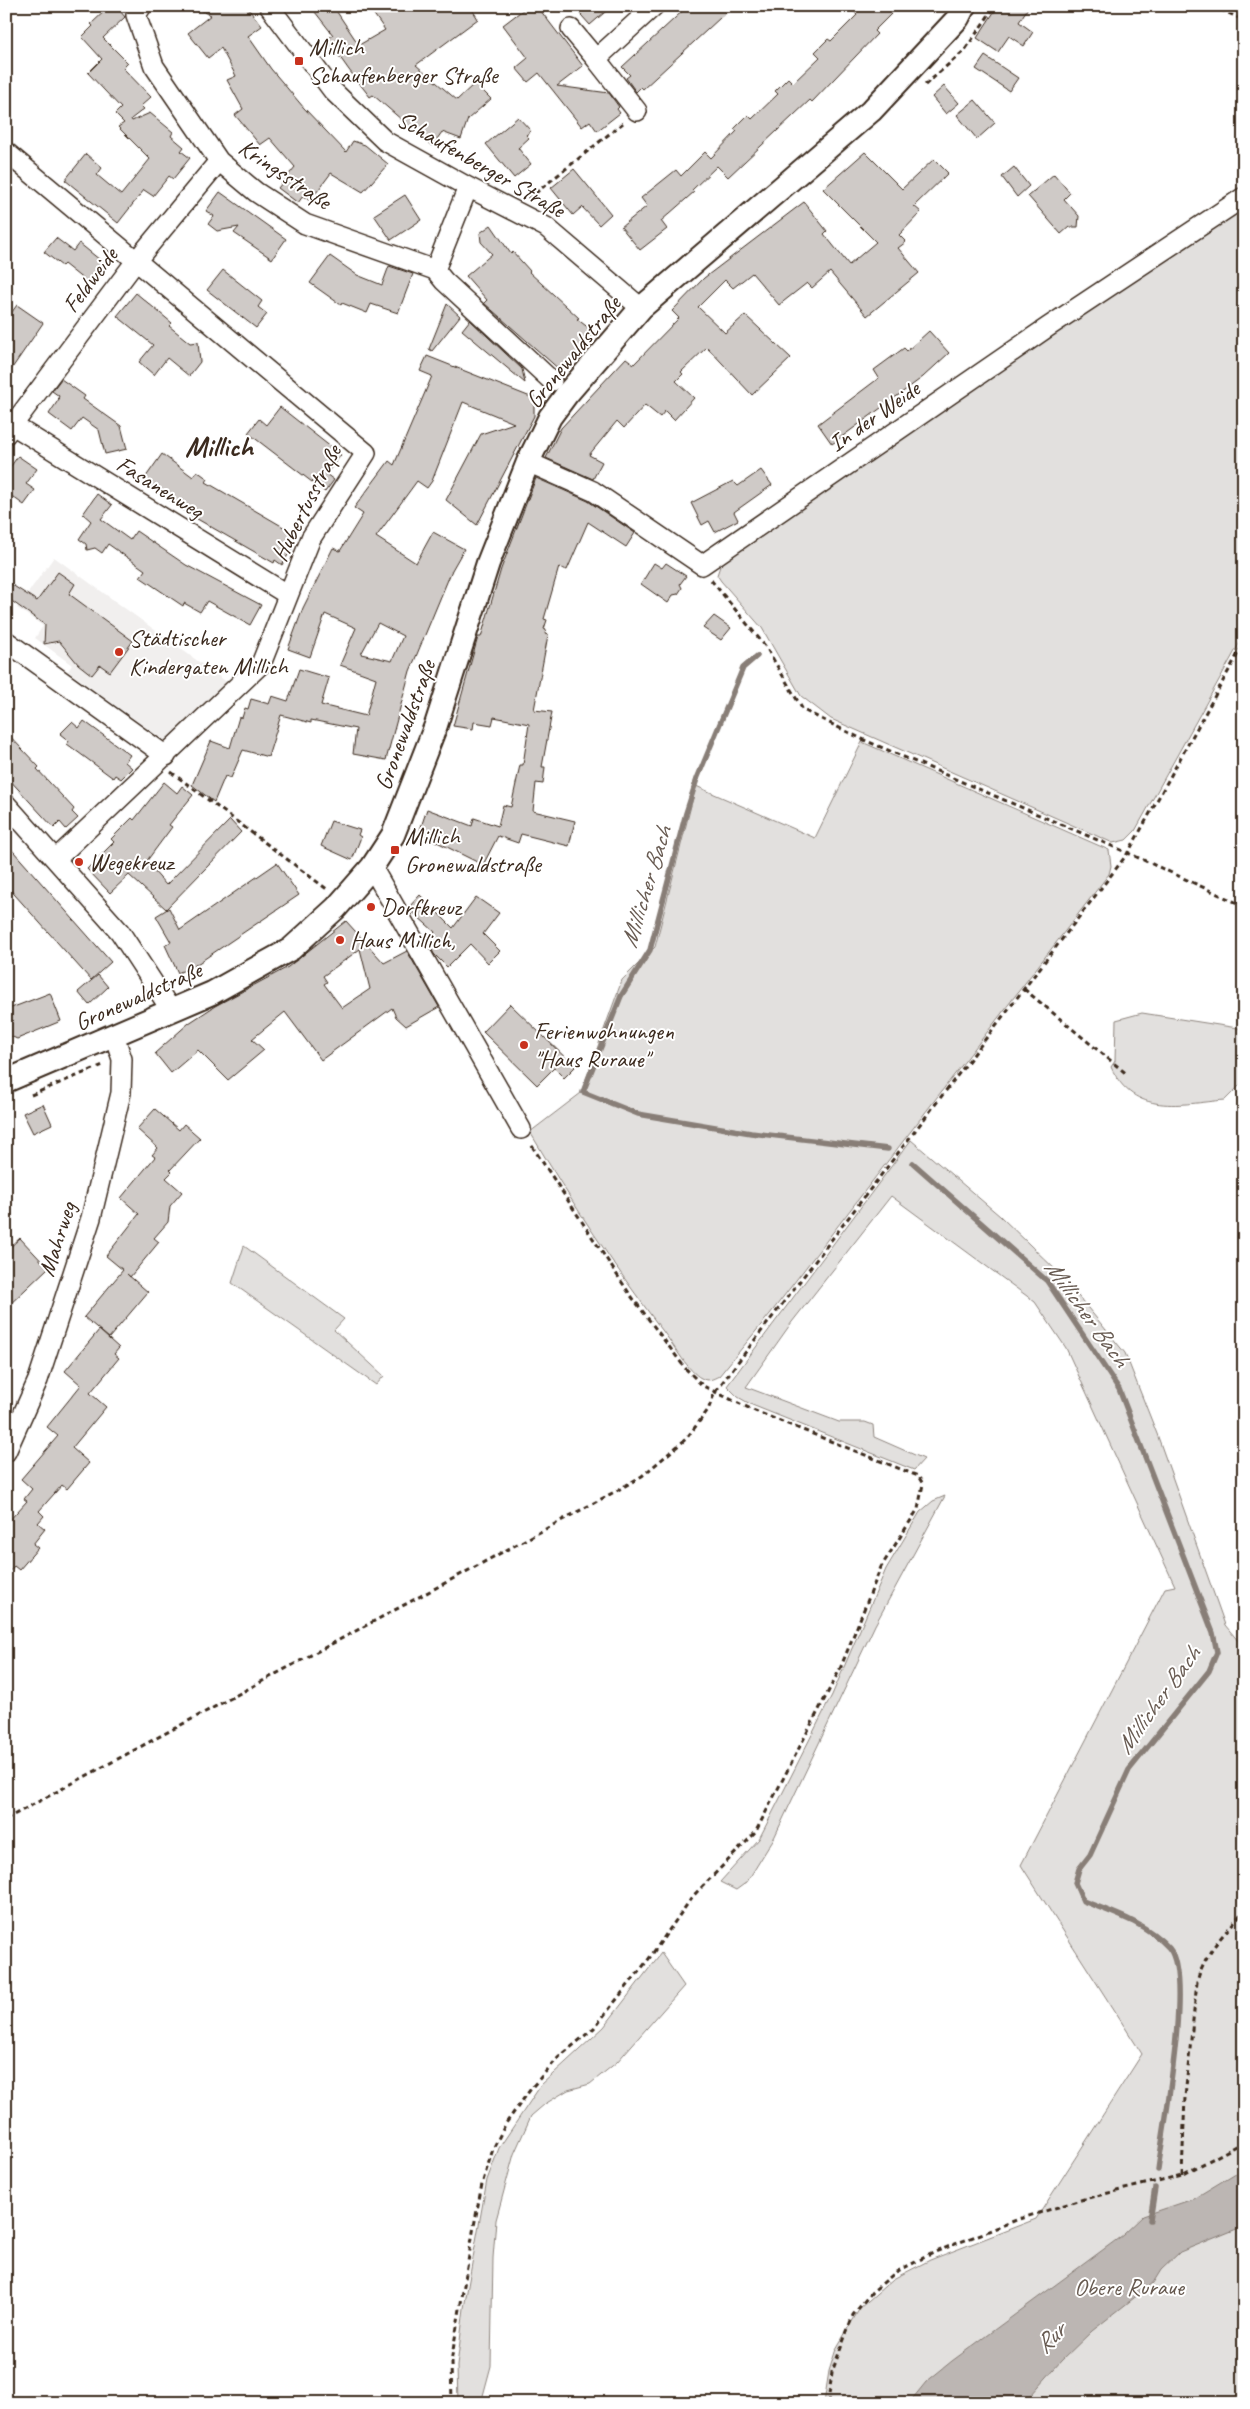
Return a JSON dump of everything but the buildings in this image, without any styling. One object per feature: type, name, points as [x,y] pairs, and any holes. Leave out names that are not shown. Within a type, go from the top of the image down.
[{"type":"main road","name":"Gronewaldstraße","points":[[6,1081],[212,993],[291,949],[342,901],[372,866],[393,835],[432,734],[488,563],[528,462],[550,417],[567,394],[641,308],[871,111],[958,18],[964,6]]},
{"type":"street","name":"Kringsstraße","points":[[142,6],[136,14],[154,66],[219,161],[256,192],[305,224],[435,270],[552,381]]},
{"type":"street","name":"Schaufenberger Straße","points":[[269,6],[333,91],[385,142],[546,227],[641,308]]},
{"type":"street","points":[[596,59],[654,6]]},
{"type":"street","points":[[571,29],[637,111]]},
{"type":"street","name":"Hubertusstraße","points":[[6,152],[366,453],[311,538],[261,664],[57,858]]},
{"type":"street","name":"Feldweide","points":[[8,427],[136,261],[219,161]]},
{"type":"street","points":[[435,270],[468,187]]},
{"type":"street","name":"In der Weide","points":[[702,565],[1040,332],[1244,197]]},
{"type":"street","name":"Fasanenweg","points":[[8,427],[288,595]]},
{"type":"street","points":[[528,462],[593,491],[702,565]]},
{"type":"street","points":[[6,641],[162,760]]},
{"type":"street","points":[[6,804],[57,858],[120,932],[170,1010]]},
{"type":"street","points":[[372,866],[521,1129]]},
{"type":"street","name":"Mahrweg","points":[[6,1452],[38,1380],[91,1218],[121,1093],[122,1059],[114,1035]]},
{"type":"path","points":[[1212,6],[1244,20]]},
{"type":"path","points":[[514,210],[637,111]]},
{"type":"path","points":[[702,565],[712,582],[766,647],[803,710],[862,738],[1128,852],[1244,906]]},
{"type":"path","points":[[6,1819],[642,1476],[686,1439],[708,1410],[716,1392],[1128,852],[1244,643]]},
{"type":"path","points":[[162,760],[342,901]]},
{"type":"path","points":[[1024,988],[1128,1075]]},
{"type":"path","points":[[24,1097],[122,1059]]},
{"type":"path","points":[[452,2403],[451,2362],[482,2184],[490,2158],[506,2123],[533,2086],[558,2058],[594,2028],[648,1960],[692,1896],[755,1833],[840,1669],[881,1567],[918,1509],[924,1484],[918,1476],[756,1411],[703,1386],[685,1368],[629,1293],[573,1212],[521,1129]]},
{"type":"path","points":[[1182,2175],[1185,2097],[1197,1982],[1201,1965],[1210,1950],[1244,1910]]},
{"type":"path","points":[[828,2403],[832,2372],[853,2315],[872,2292],[896,2272],[935,2252],[1019,2218],[1084,2199],[1182,2175],[1244,2142]]},
{"type":"shaded area","name":"Städtischer Kindergaten Millich","points":[[54,557],[228,683],[165,741],[68,671],[72,665],[35,638],[43,626],[17,608]]},
{"type":"green space","points":[[1244,201],[1244,635],[1135,831],[1126,840],[1113,843],[831,719],[801,696],[762,628],[717,575],[722,560]]},
{"type":"green space","points":[[862,742],[1109,850],[1111,866],[1109,874],[770,1314],[719,1376],[706,1380],[696,1375],[687,1365],[629,1285],[594,1235],[530,1132],[581,1093],[622,980],[655,947],[696,786],[815,838]]},
{"type":"green space","points":[[1142,1013],[1244,1029],[1244,1081],[1225,1100],[1191,1104],[1160,1104],[1132,1094],[1121,1083],[1111,1067],[1115,1061],[1116,1020]]},
{"type":"green space","name":"Obere Ruraue","points":[[911,1140],[1000,1216],[1060,1274],[1125,1353],[1157,1434],[1225,1625],[1244,1648],[1244,2403],[824,2403],[829,2371],[836,2349],[860,2308],[893,2279],[930,2260],[1036,2219],[1142,2054],[1021,1865],[1165,1588],[1175,1586],[1066,1348],[1035,1302],[891,1196],[792,1322],[746,1387],[839,1422],[865,1422],[873,1425],[874,1437],[924,1459],[914,1470],[752,1405],[738,1397],[727,1386]]},
{"type":"green space","points":[[244,1246],[344,1319],[334,1330],[384,1376],[376,1385],[232,1283]]},
{"type":"green space","points":[[945,1496],[875,1625],[774,1838],[747,1882],[736,1890],[720,1882],[759,1839],[832,1695],[886,1569],[920,1512],[933,1501]]},
{"type":"green space","points":[[661,1953],[684,1986],[617,2062],[590,2084],[568,2090],[545,2104],[531,2116],[514,2154],[496,2220],[493,2258],[491,2366],[481,2403],[458,2403],[457,2366],[464,2308],[487,2180],[499,2148],[541,2085],[604,2027]]},
{"type":"water","name":"Rur","points":[[1244,2168],[1244,2226],[1180,2252],[1161,2270],[1153,2283],[1092,2331],[1061,2361],[1024,2403],[909,2403],[926,2382],[952,2361],[1123,2235],[1143,2216],[1193,2199]]},
{"type":"waterway","name":"Millicher Bach","points":[[757,656],[743,668],[697,779],[686,813],[650,950],[621,996],[583,1092],[638,1114],[751,1133],[888,1149]]},
{"type":"waterway","name":"Millicher Bach","points":[[913,1163],[1047,1281],[1119,1389],[1213,1633],[1217,1652],[1209,1671],[1129,1770],[1090,1855],[1079,1869],[1075,1883],[1083,1901],[1140,1925],[1160,1939],[1169,1948],[1176,1964],[1178,1989],[1177,2020],[1170,2090],[1158,2170]]},
{"type":"waterway","name":"Millicher Bach","points":[[1150,2220],[1155,2188]]},
{"type":"place","name":"Millich Schaufenberger Straße","points":[[299,61]]},
{"type":"place","name":"Städtischer Kindergaten Millich","points":[[119,652]]},
{"type":"place","name":"Millich Gronewaldstraße","points":[[395,850]]},
{"type":"place","name":"Wegekreuz","points":[[79,862]]},
{"type":"place","name":"Dorfkreuz","points":[[371,907]]},
{"type":"place","name":"Haus Millich,","points":[[340,940]]},
{"type":"place","name":"Ferienwohnungen \"Haus Ruraue\"","points":[[524,1045]]},
{"type":"district","name":"Millich","points":[[219,446]]}]
